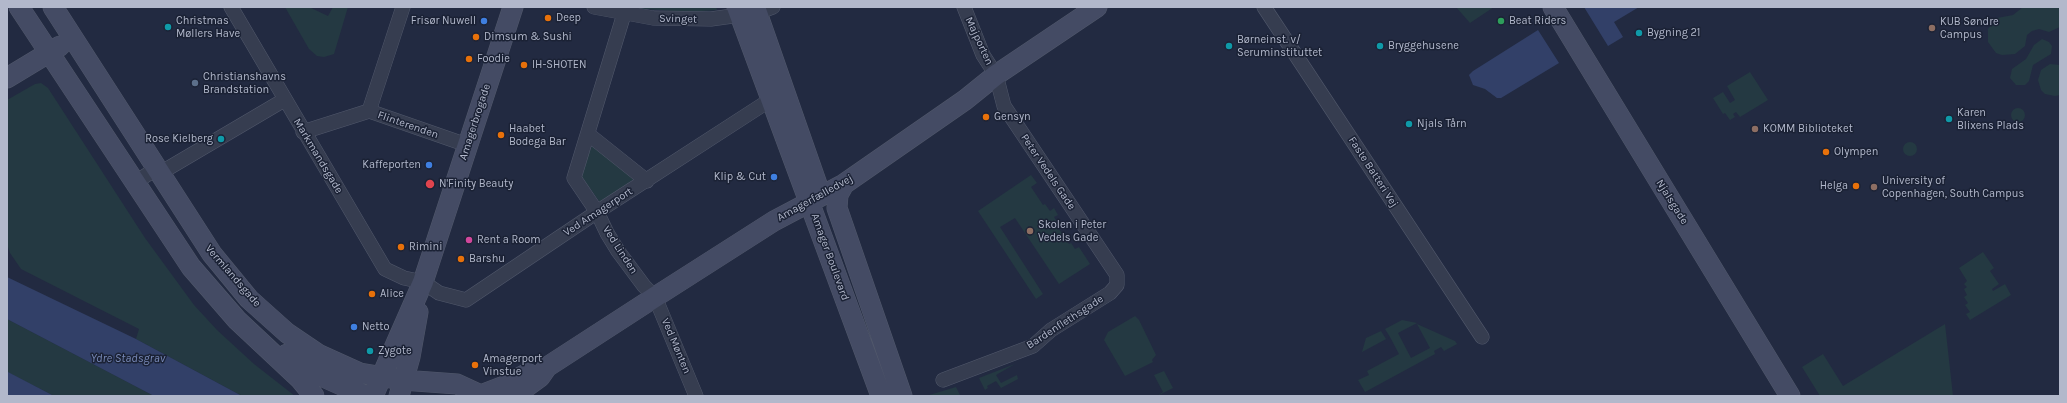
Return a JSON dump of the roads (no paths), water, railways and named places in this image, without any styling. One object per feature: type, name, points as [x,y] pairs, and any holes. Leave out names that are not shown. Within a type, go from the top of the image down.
[{"type":"street","points":[[19,7],[191,267],[237,320],[300,379],[314,396]]},
{"type":"street","name":"Vermlandsgade","points":[[53,7],[212,254],[249,299],[287,333],[318,354],[360,373],[383,391]]},
{"type":"street","name":"Markmandsgade","points":[[231,7],[284,100],[386,270],[404,278],[423,282]]},
{"type":"street","points":[[369,111],[403,7]]},
{"type":"street","name":"Amagerbrogade","points":[[383,391],[410,357],[423,282],[513,7]]},
{"type":"street","name":"Svinget","points":[[594,7],[624,14],[682,20],[752,10]]},
{"type":"street","name":"Majporten","points":[[964,7],[983,55],[996,75]]},
{"type":"street","name":"Amagerfælledvej","points":[[480,396],[504,386],[534,369],[547,367],[774,221],[844,184],[965,100],[996,75],[1097,7]]},
{"type":"street","name":"Faste Batteri Vej","points":[[1264,7],[1482,337]]},
{"type":"street","name":"Njalsgade","points":[[1553,7],[1790,396]]},
{"type":"street","name":"Amager Boulevard","points":[[752,10],[770,100],[816,199],[890,396]]},
{"type":"street","name":"Amager Boulevard","points":[[752,10],[881,396]]},
{"type":"street","name":"Ved Linden","points":[[624,14],[574,178],[597,212],[607,233],[622,256],[644,286],[655,297]]},
{"type":"street","points":[[7,78],[73,38]]},
{"type":"street","name":"Peter Vedels Gade","points":[[996,75],[1004,106],[1117,275],[1117,286]]},
{"type":"street","points":[[136,182],[157,168],[168,168],[284,100]]},
{"type":"street","name":"Ved Amagerport","points":[[423,282],[439,293],[466,300],[597,212],[770,100]]},
{"type":"street","name":"Flinterenden","points":[[303,132],[369,111],[467,145]]},
{"type":"street","points":[[588,134],[647,181]]},
{"type":"street","points":[[844,184],[838,195],[837,208],[902,396]]},
{"type":"street","name":"Bardenflethsgade","points":[[943,380],[1033,346],[1051,330],[1110,293],[1117,286]]},
{"type":"street","name":"Ved Mønten","points":[[655,297],[696,396]]},
{"type":"street","points":[[237,320],[321,376],[352,391],[383,391],[458,384],[480,396]]},
{"type":"street","name":"Amagerfælledvej","points":[[514,396],[540,378],[547,367]]},
{"type":"street","points":[[383,391],[432,396]]},
{"type":"water","points":[[1584,7],[1639,7],[1614,22],[1623,37],[1608,46]]},
{"type":"water","points":[[1538,30],[1559,63],[1501,98],[1497,98],[1485,89],[1473,85],[1469,75],[1473,71]]},
{"type":"water","name":"Ydre Stadsgrav","points":[[7,277],[136,339],[242,396],[154,396],[7,319]]},
{"type":"water","points":[[8,372],[54,396],[7,396]]},
{"type":"place","name":"Deep","points":[[548,18]]},
{"type":"place","name":"Frisør Nuwell","points":[[484,21]]},
{"type":"place","name":"Beat Riders","points":[[1501,21]]},
{"type":"place","name":"Christmas Møllers Have","points":[[168,27]]},
{"type":"place","name":"KUB Søndre Campus","points":[[1932,28]]},
{"type":"place","name":"Bygning 21","points":[[1639,33]]},
{"type":"place","name":"Dimsum & Sushi","points":[[476,37]]},
{"type":"place","name":"Børneinst. v/ Seruminstituttet","points":[[1229,46]]},
{"type":"place","name":"Bryggehusene","points":[[1380,46]]},
{"type":"place","name":"Foodie","points":[[469,59]]},
{"type":"place","name":"IH-SHOTEN","points":[[524,65]]},
{"type":"place","name":"Christianshavns Brandstation","points":[[195,83]]},
{"type":"place","name":"Gensyn","points":[[986,117]]},
{"type":"place","name":"Karen Blixens Plads","points":[[1949,119]]},
{"type":"place","name":"Njals Tårn","points":[[1409,124]]},
{"type":"place","name":"KOMM Biblioteket","points":[[1755,129]]},
{"type":"place","name":"Haabet Bodega Bar","points":[[501,135]]},
{"type":"place","name":"Rose Kielberg","points":[[221,139]]},
{"type":"place","name":"Olympen","points":[[1826,152]]},
{"type":"place","name":"Kaffeporten","points":[[429,165]]},
{"type":"place","name":"Klip & Cut","points":[[774,177]]},
{"type":"place","name":"N'Finity Beauty","points":[[430,184]]},
{"type":"place","name":"Helga","points":[[1856,186]]},
{"type":"place","name":"University of Copenhagen, South Campus","points":[[1874,187]]},
{"type":"place","name":"Skolen i Peter Vedels Gade","points":[[1030,231]]},
{"type":"place","name":"Rent a Room","points":[[469,240]]},
{"type":"place","name":"Rimini","points":[[401,247]]},
{"type":"place","name":"Barshu","points":[[461,259]]},
{"type":"place","name":"Alice","points":[[372,294]]},
{"type":"place","name":"Netto","points":[[354,327]]},
{"type":"place","name":"Zygote","points":[[370,351]]},
{"type":"place","name":"Amagerport Vinstue","points":[[475,365]]}]
